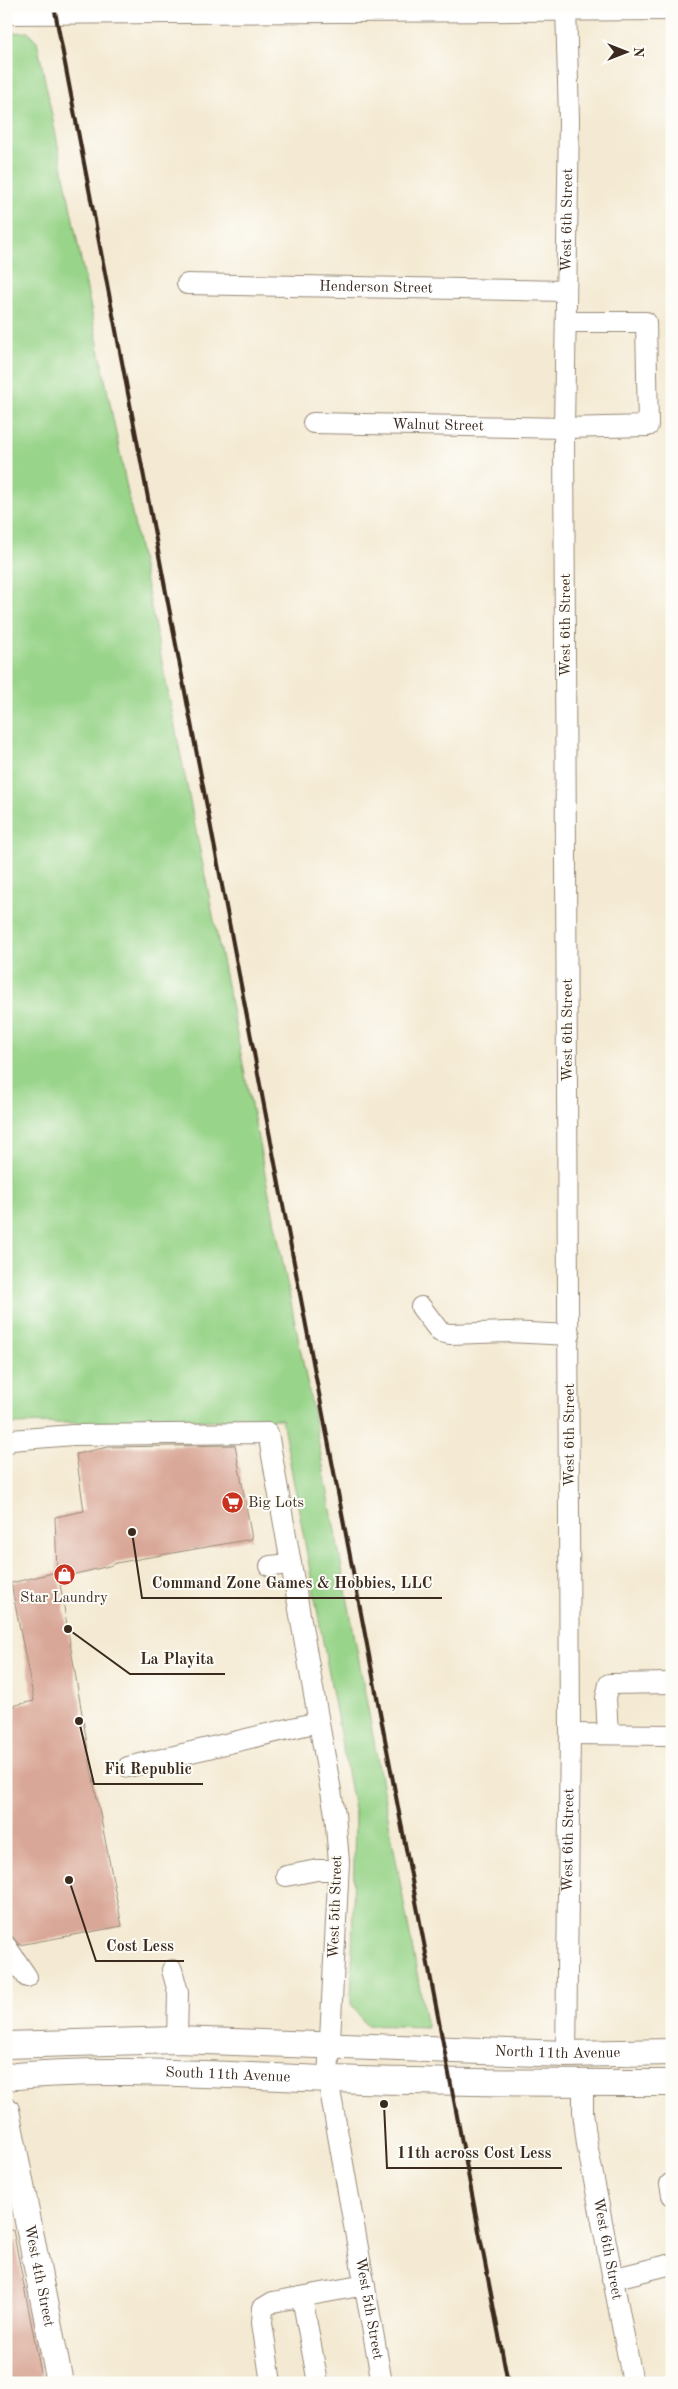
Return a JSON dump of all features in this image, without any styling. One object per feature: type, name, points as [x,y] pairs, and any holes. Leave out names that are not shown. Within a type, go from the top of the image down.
[{"type":"main road","points":[[6,2046],[177,2040],[330,2045]]},
{"type":"main road","name":"North 11th Avenue","points":[[330,2045],[566,2054],[672,2052]]},
{"type":"main road","points":[[462,2082],[480,2070],[542,2070],[560,2063],[566,2054]]},
{"type":"main road","points":[[583,2083],[584,2074],[596,2066],[672,2067]]},
{"type":"main road","name":"South 11th Avenue","points":[[6,2077],[32,2074],[174,2073],[462,2082]]},
{"type":"main road","name":"North 11th Avenue","points":[[462,2082],[672,2083]]},
{"type":"main road","name":"West 4th Street","points":[[6,2110],[60,2383]]},
{"type":"street","points":[[6,14],[566,9],[672,10]]},
{"type":"street","name":"West 6th Street","points":[[566,9],[569,120],[564,428],[570,1335],[570,1734],[566,2054]]},
{"type":"street","name":"Henderson Street","points":[[187,284],[566,291]]},
{"type":"street","name":"Walnut Street","points":[[313,423],[564,428],[648,426],[646,322],[566,322]]},
{"type":"street","points":[[421,1307],[440,1332],[450,1334],[508,1332],[570,1335]]},
{"type":"street","name":"West 5th Street","points":[[6,1444],[11,1440],[73,1435],[268,1433],[335,1814],[338,1870],[328,2079],[382,2383]]},
{"type":"street","points":[[270,1566],[291,1564]]},
{"type":"street","points":[[608,1734],[606,1698],[609,1684],[672,1683]]},
{"type":"street","points":[[128,1767],[318,1722]]},
{"type":"street","points":[[570,1734],[672,1735]]},
{"type":"street","points":[[286,1876],[317,1870],[338,1870]]},
{"type":"street","points":[[6,1946],[27,1977]]},
{"type":"street","points":[[172,1970],[178,1992],[177,2040]]},
{"type":"street","name":"West 6th Street","points":[[583,2083],[583,2112],[586,2136],[633,2383]]},
{"type":"street","points":[[672,2184],[670,2184],[672,2195]]},
{"type":"street","points":[[612,2279],[672,2264]]},
{"type":"street","points":[[271,2383],[262,2323],[263,2308],[273,2302],[365,2285]]},
{"type":"street","points":[[302,2297],[318,2383]]},
{"type":"green space","points":[[28,32],[37,41],[312,1407],[427,2027],[366,2025],[351,2004],[355,1815],[282,1419],[6,1424],[6,33]]},
{"type":"building","points":[[235,1445],[252,1539],[116,1563],[59,1578],[92,1773],[122,1926],[19,1945],[12,1936],[6,1934],[6,1707],[34,1701],[11,1583],[57,1572],[55,1517],[84,1511],[76,1454],[108,1447]]},
{"type":"building","points":[[13,2230],[43,2383],[6,2383],[6,2231]]},
{"type":"railway","points":[[54,6],[508,2383]]},
{"type":"place","name":"Big Lots","points":[[232,1503]]},
{"type":"place","name":"Command Zone Games & Hobbies, LLC","points":[[132,1532]]},
{"type":"place","name":"Star Laundry","points":[[64,1575]]},
{"type":"place","name":"La Playita","points":[[68,1629]]},
{"type":"place","name":"Fit Republic","points":[[79,1721]]},
{"type":"place","name":"Cost Less","points":[[69,1880]]},
{"type":"place","name":"11th across Cost Less","points":[[384,2104]]}]
